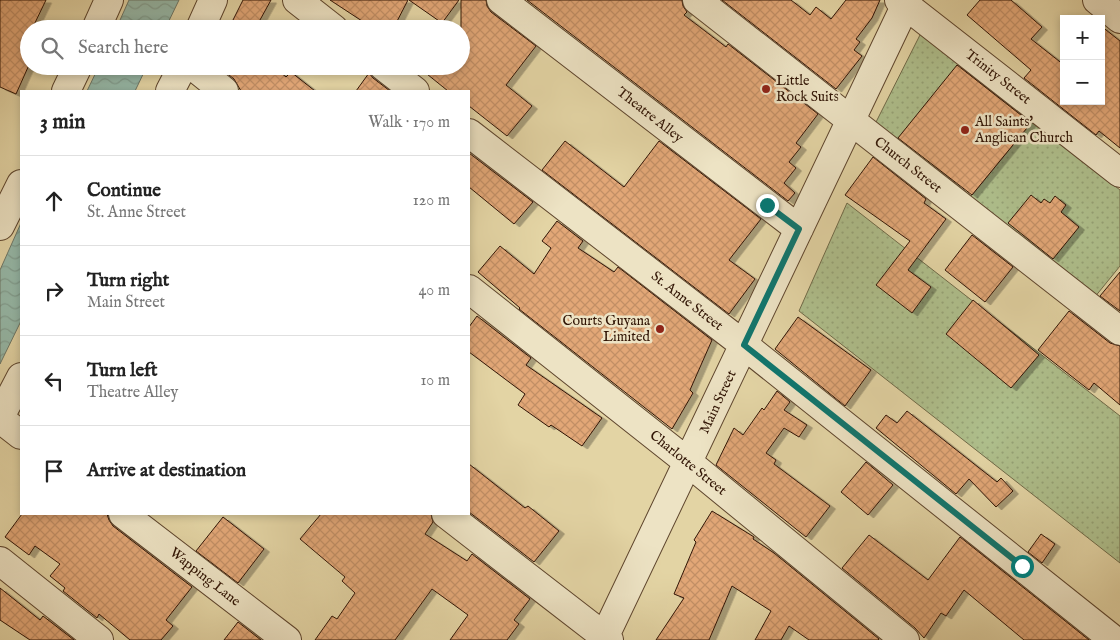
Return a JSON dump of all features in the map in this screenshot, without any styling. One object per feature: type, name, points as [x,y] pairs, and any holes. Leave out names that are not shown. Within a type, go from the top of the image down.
[{"type":"street","points":[[100,20],[110,0]]},
{"type":"street","points":[[204,20],[213,0]]},
{"type":"street","points":[[297,0],[323,20]]},
{"type":"street","name":"Theatre Alley","points":[[501,0],[799,229]]},
{"type":"street","name":"Church Street","points":[[697,0],[1120,331]]},
{"type":"street","points":[[1097,0],[1120,19]]},
{"type":"street","name":"Main Street","points":[[606,639],[851,120],[904,2]]},
{"type":"street","name":"Trinity Street","points":[[904,2],[1120,173]]},
{"type":"street","points":[[66,90],[74,75]]},
{"type":"street","points":[[171,90],[178,75]]},
{"type":"street","points":[[204,75],[223,90]]},
{"type":"street","points":[[395,75],[414,90]]},
{"type":"street","name":"St. Anne Street","points":[[470,134],[744,345],[1114,640]]},
{"type":"street","points":[[0,226],[16,183]]},
{"type":"street","name":"Charlotte Street","points":[[470,290],[689,463],[905,640]]},
{"type":"street","points":[[20,379],[0,418],[20,434]]},
{"type":"street","name":"Wapping Lane","points":[[124,515],[287,640]]},
{"type":"street","points":[[447,515],[606,639]]},
{"type":"street","points":[[0,562],[98,640]]},
{"type":"green space","points":[[922,31],[1120,190],[1120,266],[1094,298],[873,128]],"holes":[[[958,65],[1031,123],[971,196],[899,137]]]},
{"type":"green space","points":[[847,203],[1120,416],[1120,563],[799,311]]},
{"type":"water","points":[[129,0],[179,0],[169,20],[120,20]]},
{"type":"water","points":[[95,75],[143,75],[135,90],[87,90]]},
{"type":"water","points":[[20,225],[20,323],[0,364],[0,270]]},
{"type":"building","points":[[0,0],[46,0],[36,20],[20,20],[20,75],[25,75],[16,94],[0,87]]},
{"type":"building","points":[[243,0],[271,0],[260,20],[233,20]]},
{"type":"building","points":[[330,0],[408,0],[398,20],[360,20]]},
{"type":"building","points":[[409,0],[459,0],[444,20],[438,20]]},
{"type":"building","points":[[461,0],[486,0],[491,12],[536,46],[506,85],[532,106],[507,136],[470,107],[470,90],[447,90],[428,75],[470,75],[470,20],[461,20]]},
{"type":"building","points":[[527,0],[682,0],[687,12],[684,15],[726,47],[728,44],[818,114],[796,143],[801,147],[789,162],[796,168],[784,183],[795,193],[788,201]]},
{"type":"building","points":[[722,0],[791,0],[810,15],[816,7],[831,19],[846,0],[880,0],[872,18],[856,39],[860,42],[854,50],[862,56],[836,89]]},
{"type":"building","points":[[980,0],[1011,0],[1042,27],[1031,39],[1060,62],[1060,105],[1105,105],[1105,29],[1120,41],[1120,148],[1099,131],[1096,135],[1024,78],[1031,70],[967,15]]},
{"type":"building","name":"All Saints' Anglican Church","points":[[957,65],[1031,123],[972,195],[898,138]]},
{"type":"building","points":[[229,75],[284,75],[286,77],[288,75],[295,75],[314,90],[240,90],[234,79]]},
{"type":"building","points":[[368,75],[371,75],[389,90],[357,90]]},
{"type":"building","points":[[565,141],[624,187],[659,141],[761,219],[729,260],[755,279],[729,314],[542,170]]},
{"type":"building","points":[[470,154],[533,202],[514,224],[470,188]]},
{"type":"building","points":[[873,157],[926,199],[924,203],[946,219],[908,270],[931,287],[912,313],[876,285],[910,241],[845,195]]},
{"type":"building","points":[[1031,195],[1041,203],[1044,199],[1050,203],[1055,196],[1066,205],[1061,212],[1079,227],[1053,259],[1008,223]]},
{"type":"building","points":[[557,221],[583,241],[578,248],[614,272],[618,267],[712,340],[690,390],[693,393],[672,429],[519,309],[478,272],[500,246],[534,274],[551,248],[542,241]]},
{"type":"building","points":[[972,235],[1013,267],[985,302],[945,270]]},
{"type":"building","points":[[1120,272],[1120,311],[1100,296]]},
{"type":"building","points":[[973,300],[1039,355],[1011,388],[946,334]]},
{"type":"building","points":[[1069,311],[1110,343],[1120,346],[1120,405],[1094,383],[1089,390],[1038,350]]},
{"type":"building","points":[[477,316],[531,358],[526,365],[602,418],[582,446],[551,425],[549,427],[518,405],[525,394],[470,353],[470,326]]},
{"type":"building","points":[[798,317],[871,370],[845,406],[775,349]]},
{"type":"building","points":[[777,391],[790,402],[784,410],[807,425],[799,437],[784,428],[766,453],[776,460],[774,464],[830,506],[806,537],[716,465],[734,428],[743,435]]},
{"type":"building","points":[[907,411],[997,482],[1001,478],[1013,491],[996,507],[969,479],[956,494],[876,428],[886,415],[897,423]]},
{"type":"building","points":[[866,462],[893,485],[868,515],[841,492]]},
{"type":"building","points":[[470,465],[525,508],[528,506],[559,531],[534,562],[470,513]]},
{"type":"building","points":[[712,511],[754,537],[753,539],[774,553],[879,639],[809,640],[789,626],[781,640],[755,640],[771,611],[732,586],[709,640],[656,640],[684,598],[674,594],[696,542],[694,540]]},
{"type":"building","points":[[21,515],[107,515],[113,526],[192,587],[166,620],[173,626],[161,640],[130,640],[99,614],[97,618],[63,591],[65,588],[50,576],[60,564],[35,546],[29,555],[5,537]]},
{"type":"building","points":[[320,515],[431,515],[433,522],[425,534],[467,561],[472,554],[530,599],[514,620],[519,624],[507,640],[450,640],[468,615],[432,589],[395,640],[315,640],[332,616],[337,619],[355,593],[342,581],[345,577],[300,539]]},
{"type":"building","points":[[223,517],[264,549],[238,583],[196,551]]},
{"type":"building","points":[[1041,534],[1055,544],[1042,563],[1028,552]]},
{"type":"building","points":[[869,535],[928,580],[960,537],[1089,640],[1024,640],[964,590],[946,616],[941,613],[924,638],[915,628],[842,568]]},
{"type":"building","points":[[0,588],[40,620],[43,616],[74,640],[30,640],[0,620]]},
{"type":"building","points":[[238,622],[261,640],[224,640]]},
{"type":"place","name":"Little Rock Suits","points":[[766,89]]},
{"type":"place","name":"All Saints' Anglican Church","points":[[965,130]]},
{"type":"place","name":"Courts Guyana Limited","points":[[660,329]]},
{"type":"route","points":[[767,205],[799,229],[744,345],[1022,566]]}]
